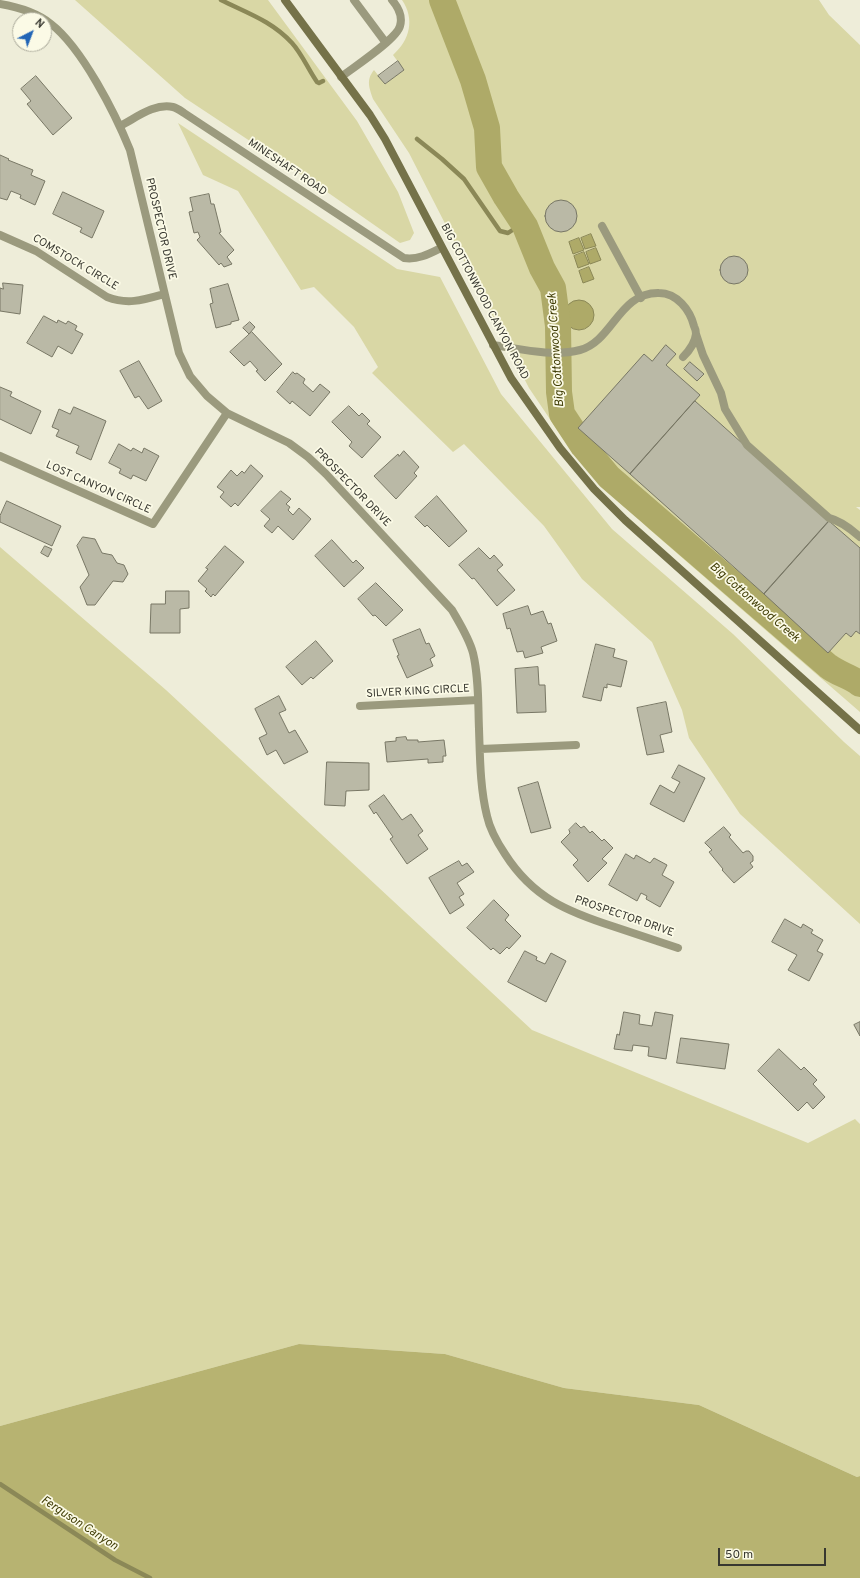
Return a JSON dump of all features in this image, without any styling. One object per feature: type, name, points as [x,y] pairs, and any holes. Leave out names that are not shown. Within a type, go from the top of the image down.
[{"type":"main road","name":"BIG COTTONWOOD CANYON ROAD","points":[[285,0],[342,77],[385,139],[441,248],[511,378],[560,448],[594,490],[860,730]]},
{"type":"street","points":[[354,0],[386,43]]},
{"type":"street","points":[[342,77],[386,43],[397,32],[400,26],[401,16],[392,0]]},
{"type":"street","name":"PROSPECTOR DRIVE","points":[[0,4],[33,13],[51,24],[66,38],[92,76],[120,126],[130,150],[179,353],[190,376],[207,396],[227,413],[289,443],[326,474],[452,610],[464,630],[473,652],[477,676],[480,749],[483,790],[487,816],[496,841],[510,863],[528,883],[551,901],[577,914],[678,948]]},
{"type":"street","name":"MINESHAFT ROAD","points":[[120,126],[147,111],[160,106],[174,107],[404,258],[418,258],[441,248]]},
{"type":"street","points":[[602,226],[641,298]]},
{"type":"street","name":"COMSTOCK CIRCLE","points":[[0,235],[36,251],[107,297],[117,301],[130,302],[164,294]]},
{"type":"street","points":[[493,345],[545,352],[571,352],[586,348],[596,342],[636,299],[658,293],[672,296],[682,304],[692,317],[702,355],[722,393],[725,409],[747,445],[829,518],[843,524],[860,537]]},
{"type":"street","points":[[683,357],[692,347],[696,334]]},
{"type":"street","name":"LOST CANYON CIRCLE","points":[[0,456],[153,524],[227,413]]},
{"type":"street","name":"SILVER KING CIRCLE","points":[[360,706],[478,700]]},
{"type":"street","points":[[480,749],[576,745]]},
{"type":"shaded area","points":[[75,0],[268,0],[357,121],[398,192],[414,233],[410,240],[400,243],[330,194],[185,98]]},
{"type":"shaded area","points":[[402,0],[819,0],[829,15],[860,45],[860,507],[856,507],[860,510],[860,712],[649,529],[564,440],[529,388],[409,153],[373,99],[369,87],[369,80],[374,70],[385,84],[404,70],[393,55],[403,43],[409,29],[406,7]],"holes":[[[574,301],[579,301],[593,321],[587,328],[578,330],[564,317],[567,307]]]},
{"type":"shaded area","points":[[178,123],[397,269],[440,277],[501,394],[612,529],[733,634],[860,756],[860,924],[740,814],[689,738],[682,710],[652,642],[582,579],[544,526],[464,444],[453,452],[372,373],[378,367],[354,327],[314,287],[301,290],[238,191],[203,175]]},
{"type":"shaded area","points":[[591,234],[596,246],[585,249],[581,238]]},
{"type":"shaded area","points":[[579,238],[584,250],[573,254],[569,242]]},
{"type":"shaded area","points":[[596,248],[601,260],[590,264],[586,252]]},
{"type":"shaded area","points":[[584,252],[589,264],[578,268],[574,256]]},
{"type":"shaded area","points":[[589,267],[594,279],[583,283],[579,271]]},
{"type":"shaded area","points":[[579,300],[589,305],[594,315],[589,325],[579,330],[569,325],[564,315],[569,305]]},
{"type":"shaded area","points":[[0,547],[166,690],[532,1030],[808,1143],[855,1119],[860,1124],[860,1476],[857,1477],[699,1405],[564,1388],[445,1354],[299,1344],[0,1426]]},
{"type":"shaded area","points":[[299,1344],[445,1354],[564,1388],[699,1405],[857,1477],[860,1476],[860,1578],[0,1578],[0,1426]]},
{"type":"building","points":[[398,61],[404,70],[385,84],[378,76]]},
{"type":"building","points":[[36,76],[72,118],[53,135],[27,104],[31,101],[21,89]]},
{"type":"building","points":[[0,155],[9,159],[8,160],[33,170],[31,175],[45,181],[35,205],[20,198],[21,195],[11,191],[7,200],[0,198]]},
{"type":"building","points":[[63,192],[104,211],[92,238],[80,232],[82,228],[53,214]]},
{"type":"building","points":[[209,194],[211,204],[214,204],[221,232],[219,233],[234,250],[227,257],[232,264],[224,267],[221,263],[219,265],[197,240],[200,237],[198,232],[194,233],[189,212],[193,211],[190,198]]},
{"type":"building","points":[[558,200],[564,200],[573,204],[577,216],[573,228],[564,232],[558,232],[549,228],[545,219],[545,213],[549,204]]},
{"type":"building","points":[[734,256],[744,260],[748,270],[744,280],[734,284],[724,280],[720,270],[724,260]]},
{"type":"building","points":[[3,283],[23,285],[20,314],[0,311],[0,288],[3,289]]},
{"type":"building","points":[[228,284],[239,320],[216,328],[210,304],[213,303],[210,289]]},
{"type":"building","points":[[44,316],[57,323],[58,320],[66,324],[68,321],[77,326],[75,330],[83,334],[72,354],[58,346],[52,357],[27,343]]},
{"type":"building","points":[[250,322],[255,327],[249,334],[243,328]]},
{"type":"building","points":[[252,332],[282,364],[265,381],[250,361],[244,366],[230,352]]},
{"type":"building","points":[[666,345],[676,354],[666,365],[700,395],[630,474],[578,428],[644,354],[652,361]]},
{"type":"building","points":[[139,361],[162,401],[148,409],[139,396],[135,398],[120,371]]},
{"type":"building","points":[[690,362],[704,374],[697,381],[684,369]]},
{"type":"building","points":[[293,372],[305,379],[303,383],[313,392],[320,384],[330,392],[310,416],[292,401],[290,404],[277,392]]},
{"type":"building","points":[[0,387],[12,392],[10,396],[41,411],[31,434],[0,419]]},
{"type":"building","points":[[695,401],[829,521],[764,594],[630,474]]},
{"type":"building","points":[[349,406],[359,416],[362,413],[370,421],[367,424],[381,437],[362,458],[349,446],[352,442],[332,422]]},
{"type":"building","points":[[74,407],[106,421],[91,460],[76,453],[79,446],[56,436],[59,430],[52,427],[59,409],[70,414]]},
{"type":"building","points":[[119,444],[131,451],[133,448],[142,453],[144,448],[159,456],[146,481],[133,475],[131,479],[119,473],[121,469],[109,463]]},
{"type":"building","points":[[404,451],[419,467],[414,473],[417,476],[396,499],[374,476],[398,454],[399,456]]},
{"type":"building","points":[[251,465],[263,476],[238,506],[235,503],[231,507],[220,497],[224,492],[217,487],[231,470],[237,476],[242,471],[244,473]]},
{"type":"building","points":[[281,491],[291,499],[286,504],[290,507],[288,510],[293,515],[299,508],[311,519],[293,540],[278,526],[272,533],[264,526],[270,519],[261,511]]},
{"type":"building","points":[[437,496],[467,531],[449,547],[427,525],[425,527],[415,517]]},
{"type":"building","points":[[7,501],[61,526],[52,546],[0,522],[0,516]]},
{"type":"building","points":[[829,521],[860,548],[860,634],[856,631],[851,637],[846,633],[828,653],[764,594]]},
{"type":"building","points":[[83,537],[95,539],[102,553],[112,555],[117,563],[124,565],[128,574],[123,582],[113,581],[95,605],[87,605],[80,587],[89,575],[77,546]]},
{"type":"building","points":[[332,540],[353,563],[356,560],[364,568],[344,587],[315,556]]},
{"type":"building","points":[[45,546],[52,549],[48,557],[41,553]]},
{"type":"building","points":[[225,546],[244,562],[215,596],[213,594],[211,597],[205,591],[207,589],[198,581],[208,569],[206,568]]},
{"type":"building","points":[[479,548],[490,559],[494,555],[503,565],[497,570],[515,590],[497,606],[474,578],[472,579],[459,565]]},
{"type":"building","points":[[376,583],[403,610],[386,626],[375,615],[373,616],[358,599]]},
{"type":"building","points":[[166,591],[189,591],[189,608],[180,609],[180,633],[150,633],[151,604],[165,604]]},
{"type":"building","points":[[528,606],[531,615],[543,611],[548,624],[551,623],[557,641],[541,647],[543,653],[525,658],[523,651],[517,652],[510,628],[507,629],[503,614]]},
{"type":"building","points":[[420,629],[426,644],[429,643],[435,656],[430,659],[433,666],[407,678],[397,656],[399,655],[393,640]]},
{"type":"building","points":[[316,641],[333,661],[313,679],[311,677],[302,685],[286,667]]},
{"type":"building","points":[[596,644],[615,649],[613,657],[627,661],[621,687],[607,684],[607,688],[604,687],[601,701],[583,697]]},
{"type":"building","points":[[538,667],[539,685],[545,685],[546,712],[517,713],[515,669]]},
{"type":"building","points":[[279,696],[286,710],[279,713],[289,733],[295,730],[308,752],[284,764],[276,750],[267,755],[259,738],[267,734],[255,709]]},
{"type":"building","points":[[666,702],[672,732],[660,735],[664,752],[647,755],[637,708]]},
{"type":"building","points":[[406,737],[407,740],[418,740],[418,742],[444,740],[446,756],[443,756],[443,762],[428,763],[428,759],[387,762],[385,742],[396,741],[396,738]]},
{"type":"building","points":[[327,762],[369,763],[369,790],[346,791],[345,806],[325,805]]},
{"type":"building","points":[[679,765],[705,778],[684,822],[650,804],[660,785],[674,793],[680,782],[672,778]]},
{"type":"building","points":[[538,782],[551,828],[531,833],[518,788]]},
{"type":"building","points":[[384,795],[402,820],[411,814],[423,831],[418,835],[428,849],[407,864],[390,839],[393,837],[376,812],[374,814],[369,806]]},
{"type":"building","points":[[576,823],[581,828],[584,826],[590,833],[592,831],[602,841],[604,839],[613,848],[602,859],[607,863],[588,882],[573,865],[578,860],[561,842],[570,833],[569,830]]},
{"type":"building","points":[[724,827],[731,835],[729,837],[743,853],[749,851],[753,856],[753,861],[750,863],[753,867],[734,883],[722,870],[723,869],[709,852],[712,850],[705,843]]},
{"type":"building","points":[[626,854],[634,859],[636,855],[650,863],[654,858],[667,865],[662,875],[674,882],[660,907],[646,899],[647,896],[641,893],[637,901],[609,885]]},
{"type":"building","points":[[459,861],[462,866],[467,863],[474,872],[457,883],[464,894],[459,897],[464,905],[450,914],[429,878]]},
{"type":"building","points":[[494,900],[509,915],[505,920],[521,936],[509,949],[507,947],[500,954],[493,948],[491,950],[467,928]]},
{"type":"building","points":[[785,919],[801,928],[803,924],[813,930],[811,933],[823,940],[817,951],[823,954],[809,981],[788,970],[797,955],[772,942]]},
{"type":"building","points":[[525,951],[537,957],[536,960],[545,964],[551,953],[566,961],[546,1002],[508,982]]},
{"type":"building","points":[[624,1012],[640,1015],[639,1024],[652,1026],[655,1012],[673,1015],[666,1059],[648,1056],[649,1047],[633,1045],[632,1051],[614,1049]]},
{"type":"building","points":[[860,1022],[860,1036],[854,1025]]},
{"type":"building","points":[[681,1038],[729,1044],[725,1069],[677,1063]]},
{"type":"building","points":[[779,1049],[801,1070],[804,1067],[817,1080],[813,1084],[825,1097],[813,1109],[807,1102],[798,1111],[758,1071]]},
{"type":"waterway","points":[[221,0],[259,18],[284,35],[296,47],[317,82],[319,83],[323,81]]},
{"type":"waterway","name":"Big Cottonwood Creek","points":[[442,0],[473,80],[487,128],[489,167],[525,226],[542,268],[553,288],[558,326],[559,392],[562,414],[583,446],[609,477],[828,666],[860,684]]},
{"type":"waterway","points":[[417,139],[464,179],[500,231],[508,233],[523,223]]},
{"type":"waterway","points":[[828,666],[860,694]]},
{"type":"waterway","name":"Big Cottonwood Creek","points":[[854,680],[860,681]]},
{"type":"waterway","name":"Ferguson Canyon","points":[[0,1484],[115,1560],[150,1578]]}]
